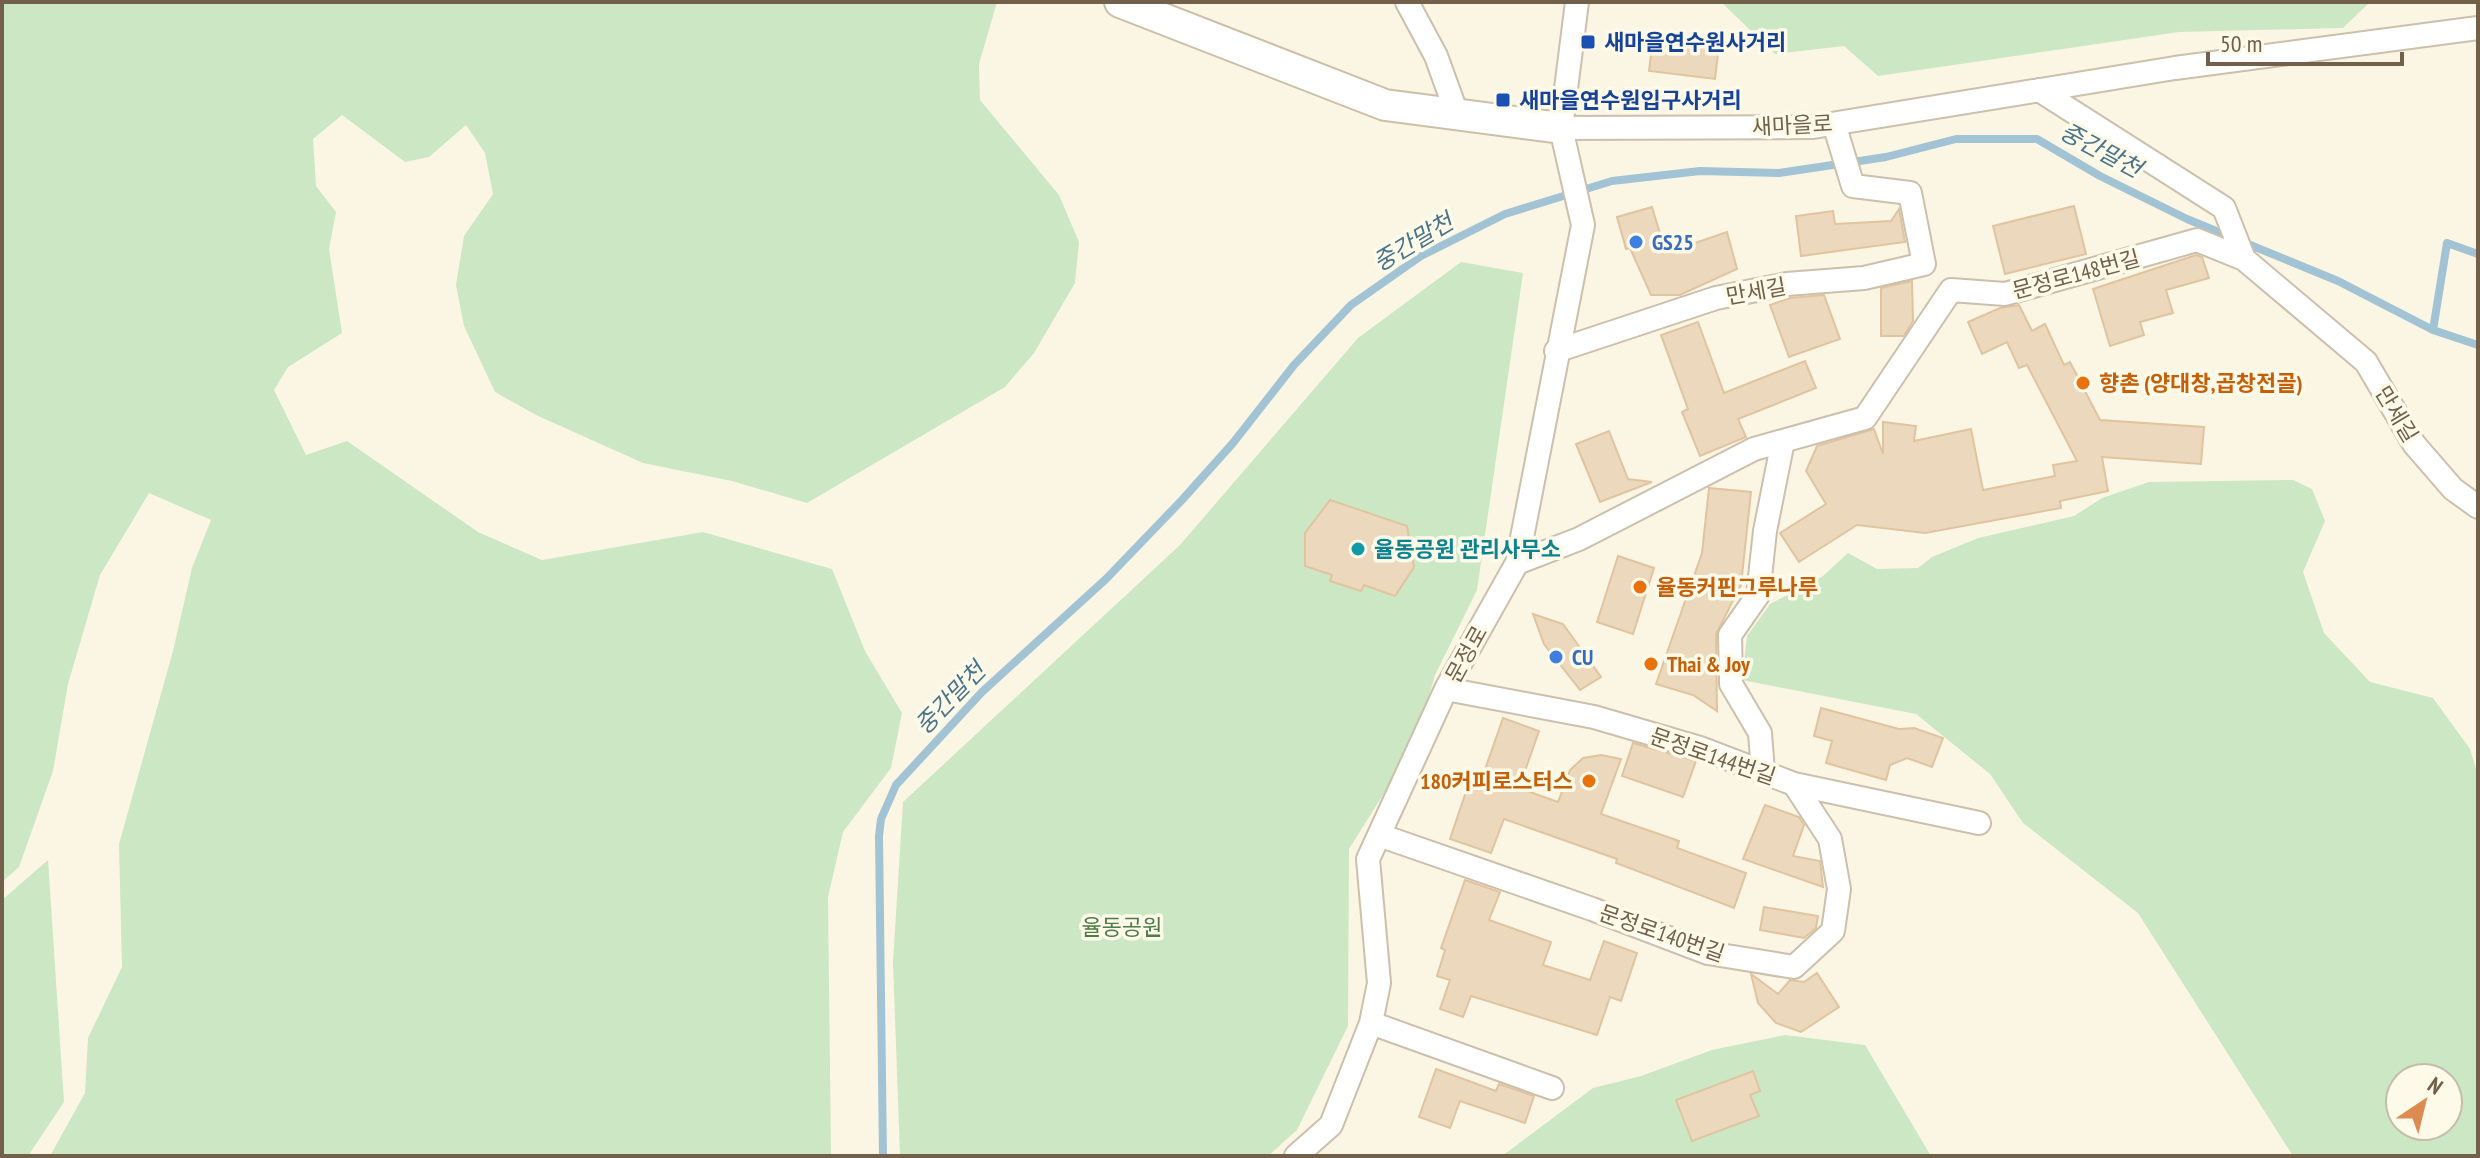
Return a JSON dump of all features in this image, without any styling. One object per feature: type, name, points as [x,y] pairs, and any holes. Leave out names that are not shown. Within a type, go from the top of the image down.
[{"type":"street","name":"새마을로","points":[[1120,2],[1385,105],[1561,128],[1813,127],[2175,68],[2478,28]]},
{"type":"street","points":[[1407,2],[1436,56],[1457,114]]},
{"type":"street","points":[[1561,128],[1577,2]]},
{"type":"street","points":[[2039,90],[2224,208],[2244,259]]},
{"type":"street","points":[[1517,563],[1579,539],[1754,449],[1865,418],[1951,290],[1924,264],[1910,193],[1853,186],[1834,124]]},
{"type":"street","name":"문정로","points":[[1296,1156],[1331,1125],[1371,1023],[1379,983],[1368,859],[1446,689],[1517,563],[1582,215],[1561,128]]},
{"type":"street","name":"문정로148번길","points":[[1951,290],[2005,294],[2197,240],[2244,259]]},
{"type":"street","name":"만세길","points":[[2244,259],[2366,362],[2414,444],[2453,489],[2478,507]]},
{"type":"street","name":"만세길","points":[[1556,351],[1716,298],[1787,284],[1864,278],[1924,264]]},
{"type":"street","points":[[1763,772],[1760,733],[1731,684],[1730,635],[1758,595],[1765,531],[1783,441]]},
{"type":"street","name":"문정로144번길","points":[[1446,689],[1594,717],[1700,748],[1794,784],[1979,823]]},
{"type":"street","name":"문정로140번길","points":[[1379,835],[1708,953],[1794,967],[1833,931],[1839,889],[1830,839],[1794,784]]},
{"type":"street","points":[[1371,1023],[1552,1088]]},
{"type":"green space","points":[[2,2],[997,2],[979,64],[980,100],[1059,195],[1079,242],[1075,283],[1034,353],[1005,387],[807,503],[732,481],[643,463],[536,415],[495,392],[464,326],[456,285],[464,236],[493,194],[485,153],[466,125],[429,157],[405,162],[342,115],[313,139],[316,186],[336,212],[329,249],[342,333],[288,367],[274,390],[306,455],[347,441],[478,532],[542,560],[703,532],[832,569],[865,651],[902,713],[891,768],[843,832],[828,897],[831,1156],[50,1156],[85,1093],[88,1038],[122,967],[119,844],[173,651],[192,568],[211,520],[149,493],[100,575],[68,684],[53,771],[19,867],[2,882]]},
{"type":"green space","points":[[1721,2],[2370,2],[2343,28],[2179,32],[1878,76],[1844,46],[1775,54]]},
{"type":"green space","name":"율동공원","points":[[1461,262],[1523,273],[1477,590],[1435,675],[1415,744],[1349,849],[1348,1026],[1297,1130],[1268,1156],[900,1156],[893,962],[903,802],[1180,545],[1358,338]]},
{"type":"green space","points":[[2293,480],[2312,489],[2325,521],[2303,572],[2324,633],[2370,682],[2433,698],[2470,749],[2478,776],[2478,1156],[2293,1156],[2138,913],[2023,823],[1990,774],[1916,714],[1742,680],[1747,636],[1770,604],[1823,576],[1848,553],[1877,569],[1918,568],[1932,557],[1978,538],[2074,516],[2102,498],[2149,482]]},
{"type":"green space","points":[[48,860],[64,1102],[28,1156],[2,1156],[2,900]]},
{"type":"green space","points":[[1785,1035],[1865,1045],[1931,1156],[1502,1156],[1593,1088],[1641,1076],[1712,1050]]},
{"type":"building","points":[[1653,37],[1719,45],[1715,79],[1649,71]]},
{"type":"building","points":[[2074,206],[2086,254],[2005,274],[1993,226]]},
{"type":"building","points":[[1652,207],[1666,253],[1727,232],[1737,269],[1680,295],[1651,295],[1630,248],[1626,249],[1617,217]]},
{"type":"building","points":[[1899,209],[1905,242],[1801,256],[1796,216],[1833,211],[1835,224],[1891,221]]},
{"type":"building","points":[[2196,255],[2202,257],[2209,278],[2166,290],[2173,313],[2140,322],[2144,335],[2110,346],[2093,289]]},
{"type":"building","points":[[1912,281],[1913,321],[1904,336],[1881,336],[1881,288]]},
{"type":"building","points":[[1824,295],[1840,339],[1789,357],[1770,305],[1790,298]]},
{"type":"building","points":[[2019,305],[2032,331],[2045,324],[2064,365],[2070,362],[2100,420],[2204,427],[2201,464],[2102,457],[2108,491],[2060,501],[2061,508],[1925,533],[1857,525],[1799,562],[1780,533],[1826,504],[1806,471],[1817,446],[1874,429],[1883,454],[1883,422],[1916,426],[1914,441],[1971,429],[1983,490],[2055,476],[2053,465],[2077,461],[2027,365],[2019,368],[2007,342],[1982,354],[1968,322],[2000,308]]},
{"type":"building","points":[[1698,322],[1724,393],[1805,361],[1816,388],[1738,419],[1746,437],[1700,456],[1682,412],[1688,409],[1661,335]]},
{"type":"building","points":[[1609,431],[1628,479],[1652,482],[1600,502],[1576,444]]},
{"type":"building","points":[[1709,488],[1751,492],[1741,585],[1716,634],[1717,711],[1693,695],[1656,684],[1702,553]]},
{"type":"building","name":"율동공원 관리사무소","points":[[1330,500],[1407,526],[1414,567],[1395,596],[1364,585],[1361,591],[1330,581],[1332,575],[1305,566],[1305,533]]},
{"type":"building","points":[[1618,556],[1654,568],[1633,634],[1597,622]]},
{"type":"building","points":[[1533,614],[1563,624],[1601,677],[1580,690],[1544,644]]},
{"type":"building","points":[[1821,708],[1899,729],[1914,728],[1943,738],[1932,767],[1907,758],[1890,765],[1886,780],[1826,763],[1832,741],[1814,736]]},
{"type":"building","points":[[1503,718],[1539,731],[1519,788],[1558,802],[1570,770],[1583,758],[1601,755],[1621,759],[1601,814],[1679,841],[1677,848],[1746,873],[1734,908],[1616,863],[1617,859],[1504,819],[1491,853],[1450,839],[1472,774],[1482,778]]},
{"type":"building","points":[[1633,743],[1696,761],[1683,797],[1622,776]]},
{"type":"building","points":[[1765,805],[1799,817],[1804,825],[1793,856],[1820,861],[1823,887],[1743,859]]},
{"type":"building","points":[[1465,880],[1500,892],[1489,920],[1551,942],[1543,965],[1590,980],[1604,941],[1637,953],[1621,1001],[1610,997],[1597,1035],[1471,996],[1463,1017],[1440,1009],[1450,980],[1437,976],[1445,950],[1441,948]]},
{"type":"building","points":[[1764,907],[1818,916],[1816,928],[1804,938],[1760,930]]},
{"type":"building","points":[[1817,973],[1839,1007],[1801,1032],[1776,1023],[1758,1003],[1751,974],[1778,994],[1790,980],[1804,982]]},
{"type":"building","points":[[1436,1069],[1496,1091],[1499,1084],[1534,1096],[1525,1123],[1460,1101],[1450,1128],[1419,1117]]},
{"type":"building","points":[[1753,1071],[1760,1091],[1750,1095],[1759,1116],[1692,1141],[1676,1100]]},
{"type":"waterway","name":"중간말천","points":[[883,1156],[879,836],[881,819],[896,785],[982,692],[1106,579],[1182,500],[1233,443],[1294,365],[1351,305],[1421,256],[1505,214],[1612,181],[1700,171],[1779,173],[1886,157],[1956,139],[2037,139],[2100,176],[2187,219],[2338,281],[2433,330],[2478,345]]},
{"type":"waterway","points":[[2433,330],[2447,243],[2478,254]]},
{"type":"place","name":"새마을연수원사거리","points":[[1588,42]]},
{"type":"place","name":"새마을연수원입구사거리","points":[[1503,100]]},
{"type":"place","name":"GS25","points":[[1636,242]]},
{"type":"place","name":"향촌 (양대창,곱창전골)","points":[[2083,383]]},
{"type":"place","name":"율동공원 관리사무소","points":[[1358,549]]},
{"type":"place","name":"율동커핀그루나루","points":[[1640,587]]},
{"type":"place","name":"CU","points":[[1556,657]]},
{"type":"place","name":"Thai & Joy","points":[[1651,664]]},
{"type":"place","name":"180커피로스터스","points":[[1589,781]]}]
